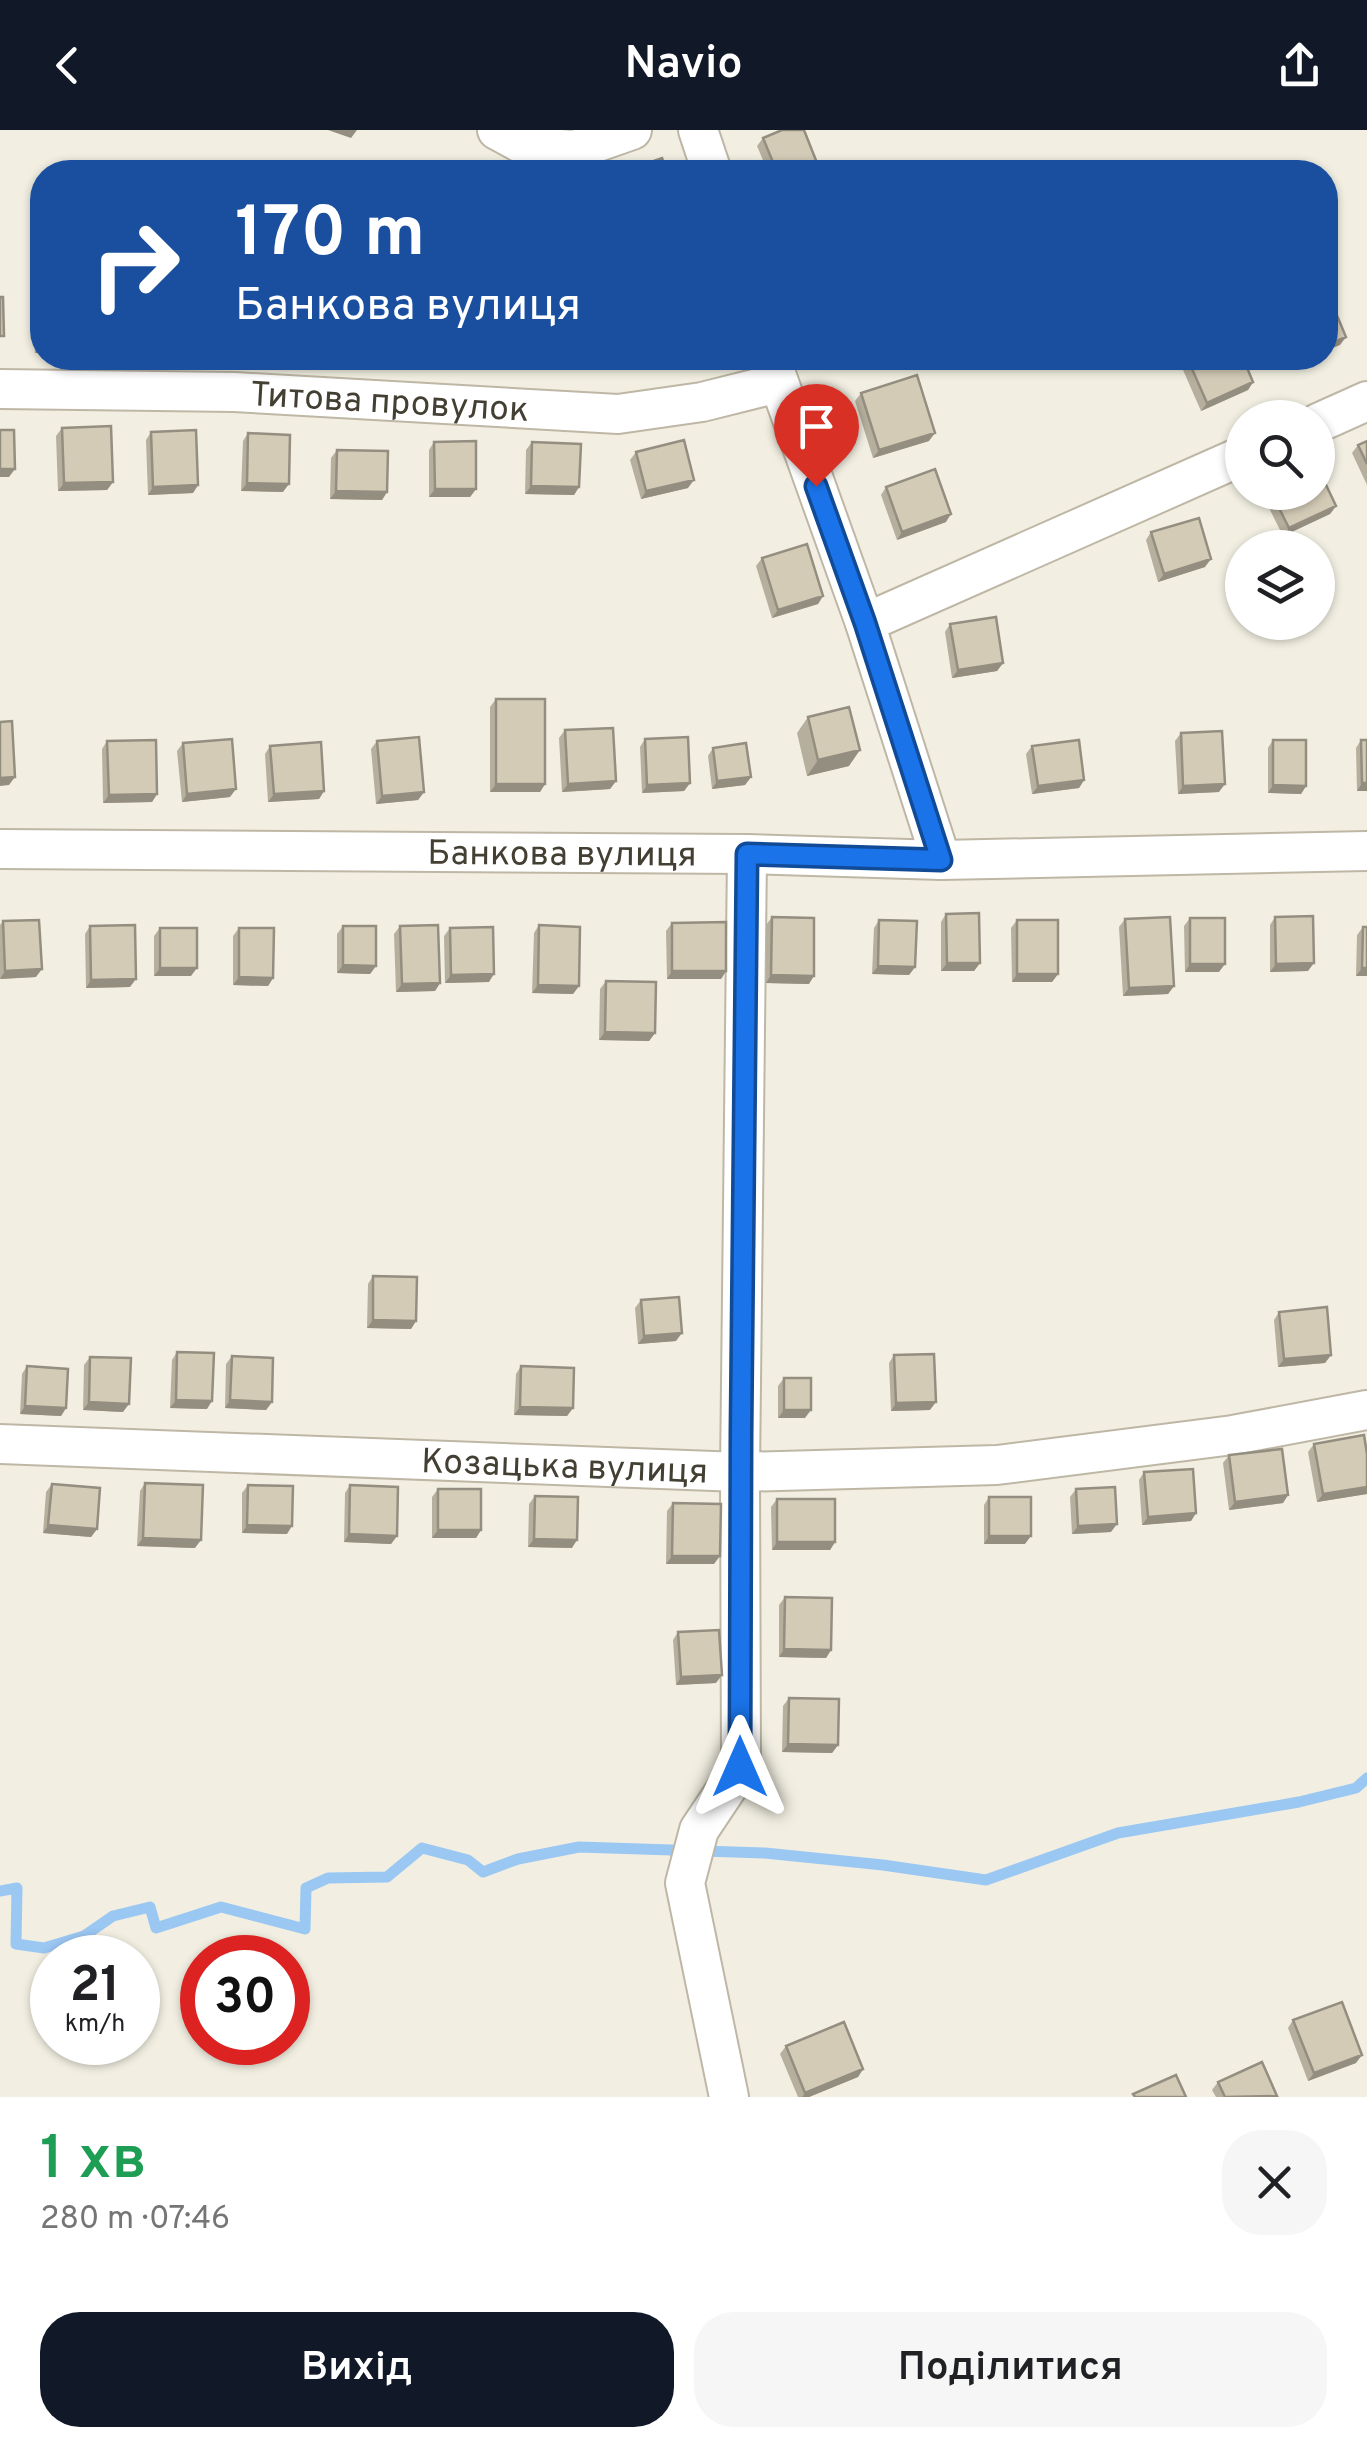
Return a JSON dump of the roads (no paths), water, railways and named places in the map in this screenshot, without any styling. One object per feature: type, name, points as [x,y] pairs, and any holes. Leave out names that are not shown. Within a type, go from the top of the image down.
[{"type":"street","points":[[497,130],[528,147],[576,150],[632,130]]},
{"type":"street","points":[[698,130],[708,160]]},
{"type":"street","points":[[774,370],[865,623],[941,860]]},
{"type":"street","name":"Титова провулок","points":[[0,389],[234,392],[618,414],[702,402],[774,370]]},
{"type":"street","points":[[1335,416],[1367,402]]},
{"type":"street","points":[[865,623],[1225,464]]},
{"type":"street","name":"Банкова вулиця","points":[[0,849],[747,854],[941,860],[1367,851]]},
{"type":"street","points":[[729,2097],[685,1883],[700,1830],[740,1767],[747,854]]},
{"type":"street","name":"Козацька вулиця","points":[[0,1444],[740,1472],[997,1465],[1233,1435],[1367,1410]]},
{"type":"waterway","points":[[0,1891],[17,1888],[16,1944],[44,1948],[84,1936],[113,1916],[150,1907],[156,1928],[221,1907],[305,1929],[306,1888],[328,1878],[387,1877],[422,1848],[468,1860],[483,1872],[518,1859],[579,1847],[765,1853],[986,1880],[1118,1833],[1299,1802],[1356,1788],[1367,1778]]}]
